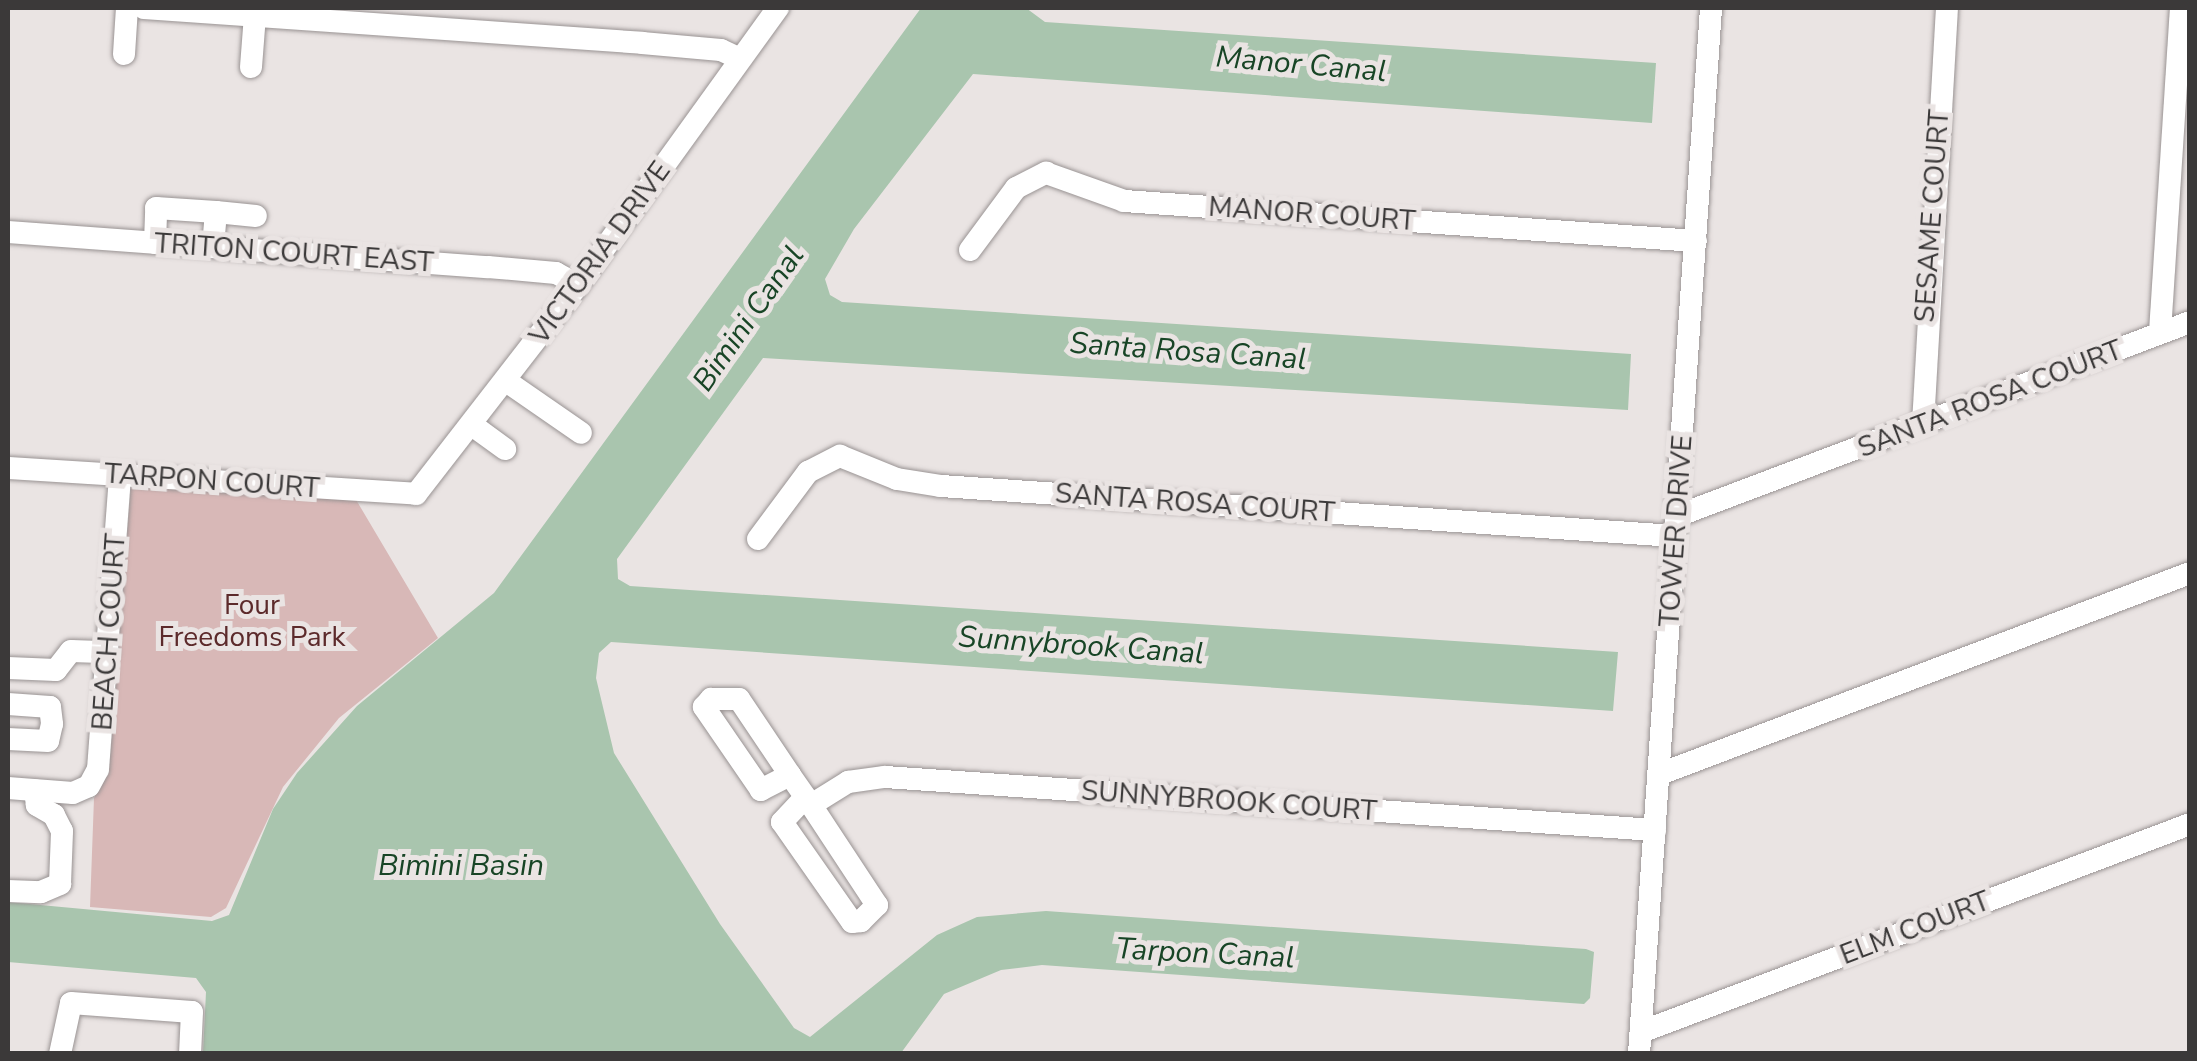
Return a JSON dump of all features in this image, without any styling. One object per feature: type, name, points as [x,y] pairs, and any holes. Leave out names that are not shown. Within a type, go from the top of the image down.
[{"type":"street","points":[[124,54],[127,8]]},
{"type":"street","points":[[144,8],[701,48],[740,59]]},
{"type":"street","name":"VICTORIA DRIVE","points":[[416,494],[578,285],[778,8]]},
{"type":"street","name":"TOWER DRIVE","points":[[1640,1043],[1710,8]]},
{"type":"street","name":"SESAME COURT","points":[[1923,424],[1946,8]]},
{"type":"street","points":[[2160,332],[2182,8]]},
{"type":"street","points":[[250,67],[255,15]]},
{"type":"street","name":"MANOR COURT","points":[[970,250],[1016,188],[1046,173],[1124,201],[1696,241]]},
{"type":"street","points":[[154,242],[156,208],[256,216]]},
{"type":"street","points":[[213,247],[216,212]]},
{"type":"street","name":"TRITON COURT EAST","points":[[8,232],[556,273],[578,285]]},
{"type":"street","name":"SANTA ROSA COURT","points":[[758,539],[808,472],[840,456],[897,478],[941,486],[1676,526],[1923,424],[2190,322]]},
{"type":"street","points":[[506,381],[582,433]]},
{"type":"street","points":[[472,424],[505,449]]},
{"type":"street","name":"TARPON COURT","points":[[8,468],[416,494]]},
{"type":"street","name":"BEACH COURT","points":[[35,790],[73,793],[89,786],[101,751],[120,476]]},
{"type":"street","points":[[1660,774],[2190,573]]},
{"type":"street","points":[[8,668],[56,670],[71,651],[108,652]]},
{"type":"street","points":[[790,774],[762,790],[704,707],[711,699],[739,700],[790,774],[808,801],[877,906],[852,922],[782,822],[808,801]]},
{"type":"street","points":[[8,704],[50,708],[52,724],[48,740],[8,740]]},
{"type":"street","name":"SUNNYBROOK COURT","points":[[808,801],[855,780],[885,777],[1655,830]]},
{"type":"street","points":[[8,788],[35,790],[36,805],[62,831],[60,884],[41,892],[8,890]]},
{"type":"street","name":"ELM COURT","points":[[1640,1043],[2190,824]]},
{"type":"street","points":[[60,1054],[71,1003],[192,1012],[190,1054]]},
{"type":"green space","name":"Four Freedoms Park","points":[[131,484],[355,498],[438,638],[339,718],[283,787],[226,908],[211,917],[90,907],[94,798],[109,773]]},
{"type":"water","points":[[921,8],[1026,8],[1045,22],[1656,63],[1652,123],[973,74],[854,229],[825,279],[830,295],[842,302],[1631,354],[1628,410],[763,358],[617,559],[618,579],[630,586],[1618,652],[1613,711],[611,642],[599,653],[596,678],[614,753],[720,924],[794,1028],[810,1037],[937,935],[977,917],[1046,911],[1586,949],[1594,952],[1590,998],[1584,1004],[1042,965],[1001,970],[944,994],[901,1053],[203,1053],[206,992],[196,978],[8,962],[8,902],[212,921],[229,915],[273,809],[297,773],[357,706],[494,593]]},
{"type":"water label","name":"Manor Canal","points":[[1301,65]]},
{"type":"water label","name":"Bimini Canal","points":[[749,319]]},
{"type":"water label","name":"Santa Rosa Canal","points":[[1188,352]]},
{"type":"water label","name":"Sunnybrook Canal","points":[[1081,646]]},
{"type":"water label","name":"Bimini Basin","points":[[461,866]]},
{"type":"water label","name":"Tarpon Canal","points":[[1205,954]]}]
